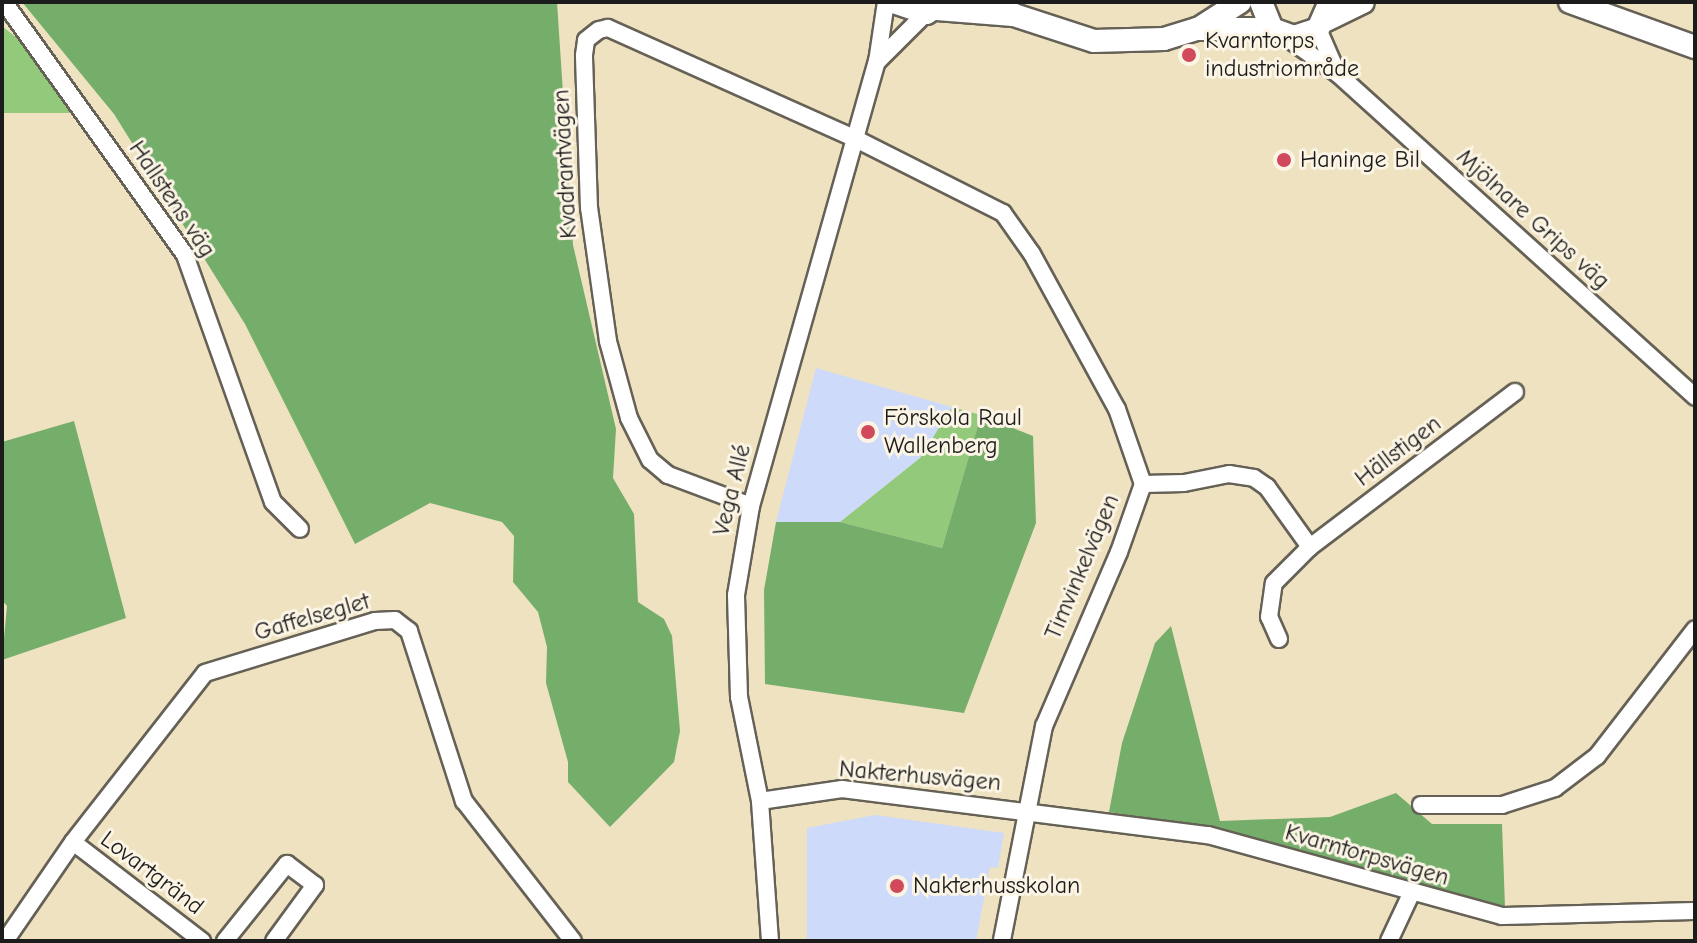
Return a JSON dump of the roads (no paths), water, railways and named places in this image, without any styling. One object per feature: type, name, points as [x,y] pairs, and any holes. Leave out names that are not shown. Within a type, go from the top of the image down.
[{"type":"street","name":"Hallstens väg","points":[[4,2],[185,255],[273,502],[300,529]]},
{"type":"street","name":"Vega Allé","points":[[770,941],[760,801],[739,697],[735,644],[736,595],[751,506],[877,62],[886,2]]},
{"type":"street","points":[[894,2],[936,8],[1004,8],[1094,41],[1164,39],[1197,29],[1240,2]]},
{"type":"street","points":[[1261,2],[1277,32]]},
{"type":"street","points":[[1197,29],[1307,35],[1324,17],[1363,2]]},
{"type":"street","points":[[1570,2],[1695,47]]},
{"type":"street","name":"Vega Allé","points":[[877,62],[936,8]]},
{"type":"street","name":"Mjölnare Grips väg","points":[[1324,17],[1339,75]]},
{"type":"street","name":"Kvadrantvägen","points":[[751,506],[668,475],[650,460],[629,418],[594,259],[586,40],[608,28],[854,138]]},
{"type":"street","name":"Mjölnare Grips väg","points":[[1277,32],[1339,75],[1695,397]]},
{"type":"street","name":"Timvinkelvägen","points":[[854,138],[1003,213],[1032,254],[1117,409],[1143,484],[1119,552],[1054,696],[1002,941]]},
{"type":"street","name":"Hällstigen","points":[[1279,639],[1269,617],[1274,583],[1310,547],[1515,392]]},
{"type":"street","points":[[1143,484],[1184,483],[1229,474],[1254,478],[1267,487],[1310,547]]},
{"type":"street","name":"Gaffelseglet","points":[[5,941],[73,842],[205,673],[375,621],[395,620],[409,631],[464,801],[573,941]]},
{"type":"street","points":[[1421,805],[1502,805],[1555,788],[1597,756],[1695,629]]},
{"type":"street","name":"Nakterhusvägen","points":[[760,801],[842,789],[1029,810]]},
{"type":"street","name":"Kvarntorpsvägen","points":[[1029,810],[1208,835],[1411,894],[1502,916],[1666,907],[1695,911]]},
{"type":"street","name":"Lovartgränd","points":[[73,842],[202,941]]},
{"type":"street","points":[[225,941],[287,864],[315,885],[283,938]]},
{"type":"street","points":[[1389,941],[1411,894]]},
{"type":"place","name":"Kvarntorps industriområde","points":[[1189,55]]},
{"type":"place","name":"Haninge Bil","points":[[1284,160]]},
{"type":"place","name":"Förskola Raul Wallenberg","points":[[868,432]]},
{"type":"place","name":"Nakterhusskolan","points":[[897,886]]}]
